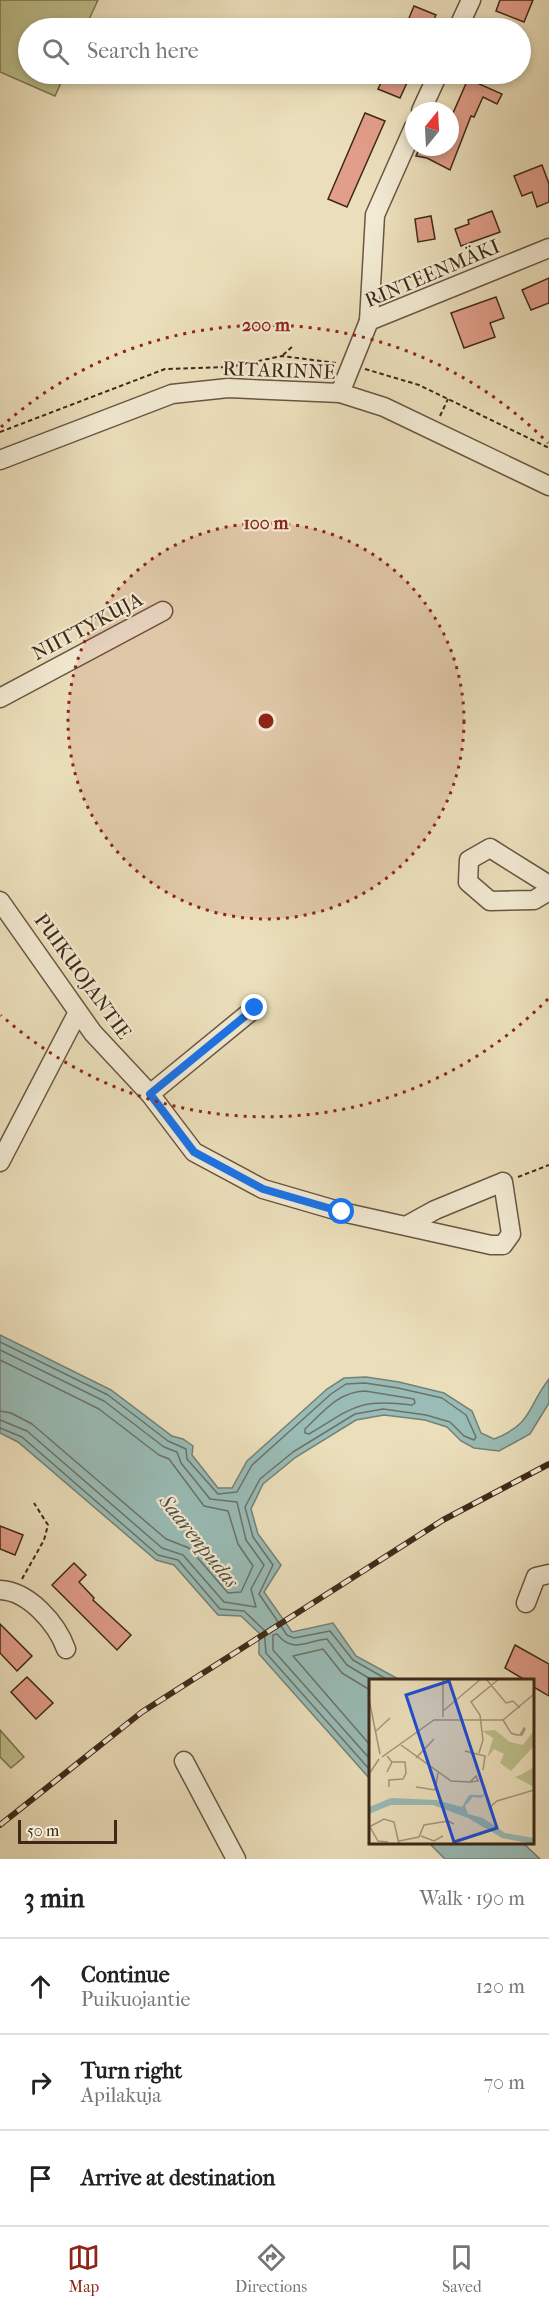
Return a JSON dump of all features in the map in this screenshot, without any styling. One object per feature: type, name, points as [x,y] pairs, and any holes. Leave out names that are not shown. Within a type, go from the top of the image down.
[{"type":"street","points":[[463,18],[471,0]]},
{"type":"street","points":[[425,102],[433,84]]},
{"type":"street","points":[[369,321],[375,215],[405,148]]},
{"type":"street","name":"RINTEENMÄKI","points":[[340,393],[369,321],[549,248]]},
{"type":"street","name":"RITARINNE","points":[[0,460],[172,394],[228,388],[340,393],[384,407],[549,486]]},
{"type":"street","name":"NIITTYKUJA","points":[[0,698],[164,611]]},
{"type":"street","points":[[549,885],[490,848],[469,860],[468,882],[490,901],[534,900],[549,891]]},
{"type":"street","name":"PUIKUOJANTIE","points":[[0,901],[93,1034],[150,1094],[194,1152],[263,1189],[342,1212],[491,1245],[503,1245],[511,1234],[503,1182]]},
{"type":"street","points":[[150,1094],[255,1008]]},
{"type":"street","points":[[0,1162],[78,1012]]},
{"type":"street","points":[[406,1226],[435,1210],[503,1182]]},
{"type":"street","points":[[526,1603],[536,1577],[549,1574]]},
{"type":"street","points":[[7,1591],[44,1616],[61,1635],[66,1649]]},
{"type":"street","points":[[184,1761],[236,1859]]},
{"type":"path","points":[[282,357],[294,345]]},
{"type":"path","points":[[351,364],[418,385],[549,448]]},
{"type":"path","points":[[433,431],[448,399]]},
{"type":"path","points":[[503,1182],[549,1165]]},
{"type":"path","points":[[7,1591],[35,1558],[48,1525],[34,1503]]},
{"type":"green space","points":[[0,0],[98,0],[90,18],[18,18],[18,80],[0,72]]},
{"type":"green space","points":[[28,84],[60,84],[55,96]]},
{"type":"green space","points":[[0,1730],[24,1757],[11,1768],[0,1757]]},
{"type":"water","name":"Saarenpudas","points":[[0,1335],[111,1390],[172,1436],[183,1439],[193,1446],[192,1455],[218,1488],[232,1488],[247,1461],[327,1389],[344,1378],[366,1377],[444,1393],[472,1411],[481,1433],[494,1439],[523,1421],[549,1379],[549,1403],[530,1434],[499,1451],[474,1448],[461,1441],[447,1427],[425,1420],[384,1415],[356,1420],[296,1457],[263,1484],[251,1509],[258,1534],[281,1565],[264,1592],[292,1632],[333,1623],[356,1656],[398,1679],[369,1679],[369,1778],[259,1654],[259,1633],[241,1616],[218,1615],[174,1565],[156,1560],[18,1442],[0,1433]]},
{"type":"water","points":[[430,1844],[524,1844],[540,1859],[445,1859]]},
{"type":"building","points":[[500,0],[533,0],[526,18],[514,18],[496,11]]},
{"type":"building","points":[[414,6],[436,15],[435,18],[409,18]]},
{"type":"building","points":[[380,84],[406,84],[400,98],[378,89]]},
{"type":"building","points":[[466,84],[479,84],[502,94],[497,104],[483,97],[474,117],[471,116],[459,147],[458,102]]},
{"type":"building","points":[[365,113],[385,121],[347,207],[328,199]]},
{"type":"building","points":[[416,156],[455,156],[450,170],[427,158]]},
{"type":"building","points":[[542,165],[549,184],[549,202],[537,207],[532,192],[522,196],[514,176]]},
{"type":"building","points":[[492,211],[500,232],[461,246],[455,229],[469,224],[468,220]]},
{"type":"building","points":[[431,216],[435,239],[418,242],[415,219]]},
{"type":"building","points":[[549,278],[549,303],[531,310],[522,290]]},
{"type":"building","points":[[496,297],[504,318],[490,323],[495,337],[464,348],[451,313]]},
{"type":"building","points":[[0,1526],[23,1535],[15,1555],[0,1549]]},
{"type":"building","points":[[74,1563],[86,1575],[79,1582],[94,1598],[93,1600],[131,1635],[117,1650],[52,1585]]},
{"type":"building","points":[[0,1624],[32,1656],[17,1671],[0,1653]]},
{"type":"building","points":[[515,1645],[549,1664],[549,1696],[534,1687],[534,1679],[523,1679],[505,1668]]},
{"type":"building","points":[[27,1677],[53,1703],[36,1719],[11,1692]]},
{"type":"railway","points":[[0,1825],[142,1712],[443,1520],[549,1464]]},
{"type":"route","points":[[255,1008],[150,1094],[194,1152],[263,1189],[342,1212]]}]
